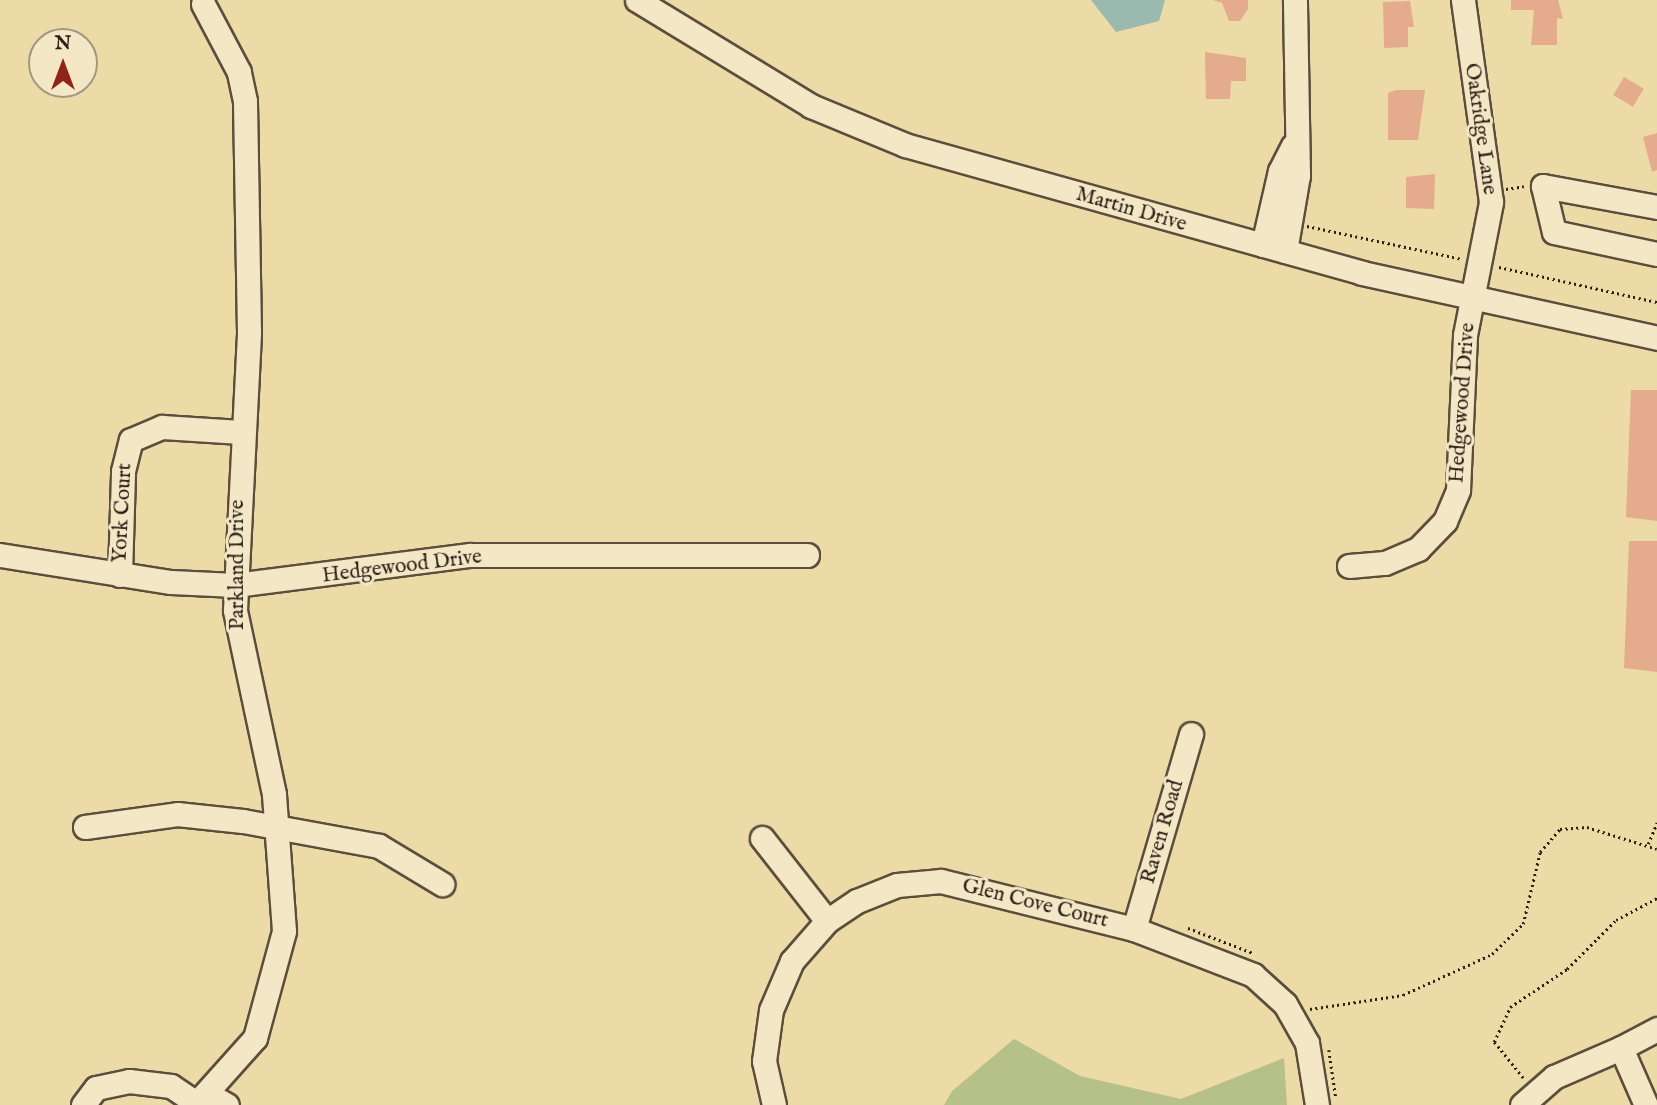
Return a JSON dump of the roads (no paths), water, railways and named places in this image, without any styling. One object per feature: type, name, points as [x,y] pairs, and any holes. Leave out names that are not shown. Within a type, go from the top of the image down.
[{"type":"street","name":"Martin Drive","points":[[637,0],[854,126],[1119,208],[1472,298],[1657,338]]},
{"type":"street","points":[[1274,248],[1290,222],[1298,176],[1293,146],[1295,0]]},
{"type":"street","name":"Oakridge Lane","points":[[1463,0],[1489,191],[1472,298]]},
{"type":"street","name":"Parkland Drive","points":[[199,1100],[255,1038],[271,995],[284,931],[278,827],[243,671],[235,585],[241,432],[249,332],[245,101],[239,72],[203,4]]},
{"type":"street","points":[[1274,248],[1280,171],[1293,146]]},
{"type":"street","points":[[1657,207],[1543,186],[1555,232],[1657,254]]},
{"type":"street","name":"Hedgewood Drive","points":[[1349,566],[1385,562],[1418,549],[1445,521],[1458,490],[1472,298]]},
{"type":"street","name":"York Court","points":[[120,575],[123,471],[131,440],[162,427],[241,432]]},
{"type":"street","name":"Hedgewood Drive","points":[[0,555],[120,575],[235,585],[470,555],[807,555]]},
{"type":"street","name":"Raven Road","points":[[1134,929],[1191,734]]},
{"type":"street","points":[[85,827],[177,814],[278,827],[379,846],[442,884]]},
{"type":"street","points":[[762,838],[827,921]]},
{"type":"street","name":"Glen Cove Court","points":[[774,1105],[764,1062],[771,1010],[792,961],[827,921],[897,885],[941,881],[1134,929],[1220,957],[1285,1004],[1307,1043],[1317,1105]]},
{"type":"street","points":[[1522,1105],[1554,1077],[1657,1029]]},
{"type":"street","points":[[1621,1048],[1646,1105]]},
{"type":"street","points":[[83,1105],[96,1088],[130,1081],[172,1086],[199,1100],[227,1105]]},
{"type":"water","points":[[1091,0],[1165,0],[1159,21],[1116,32]]}]
